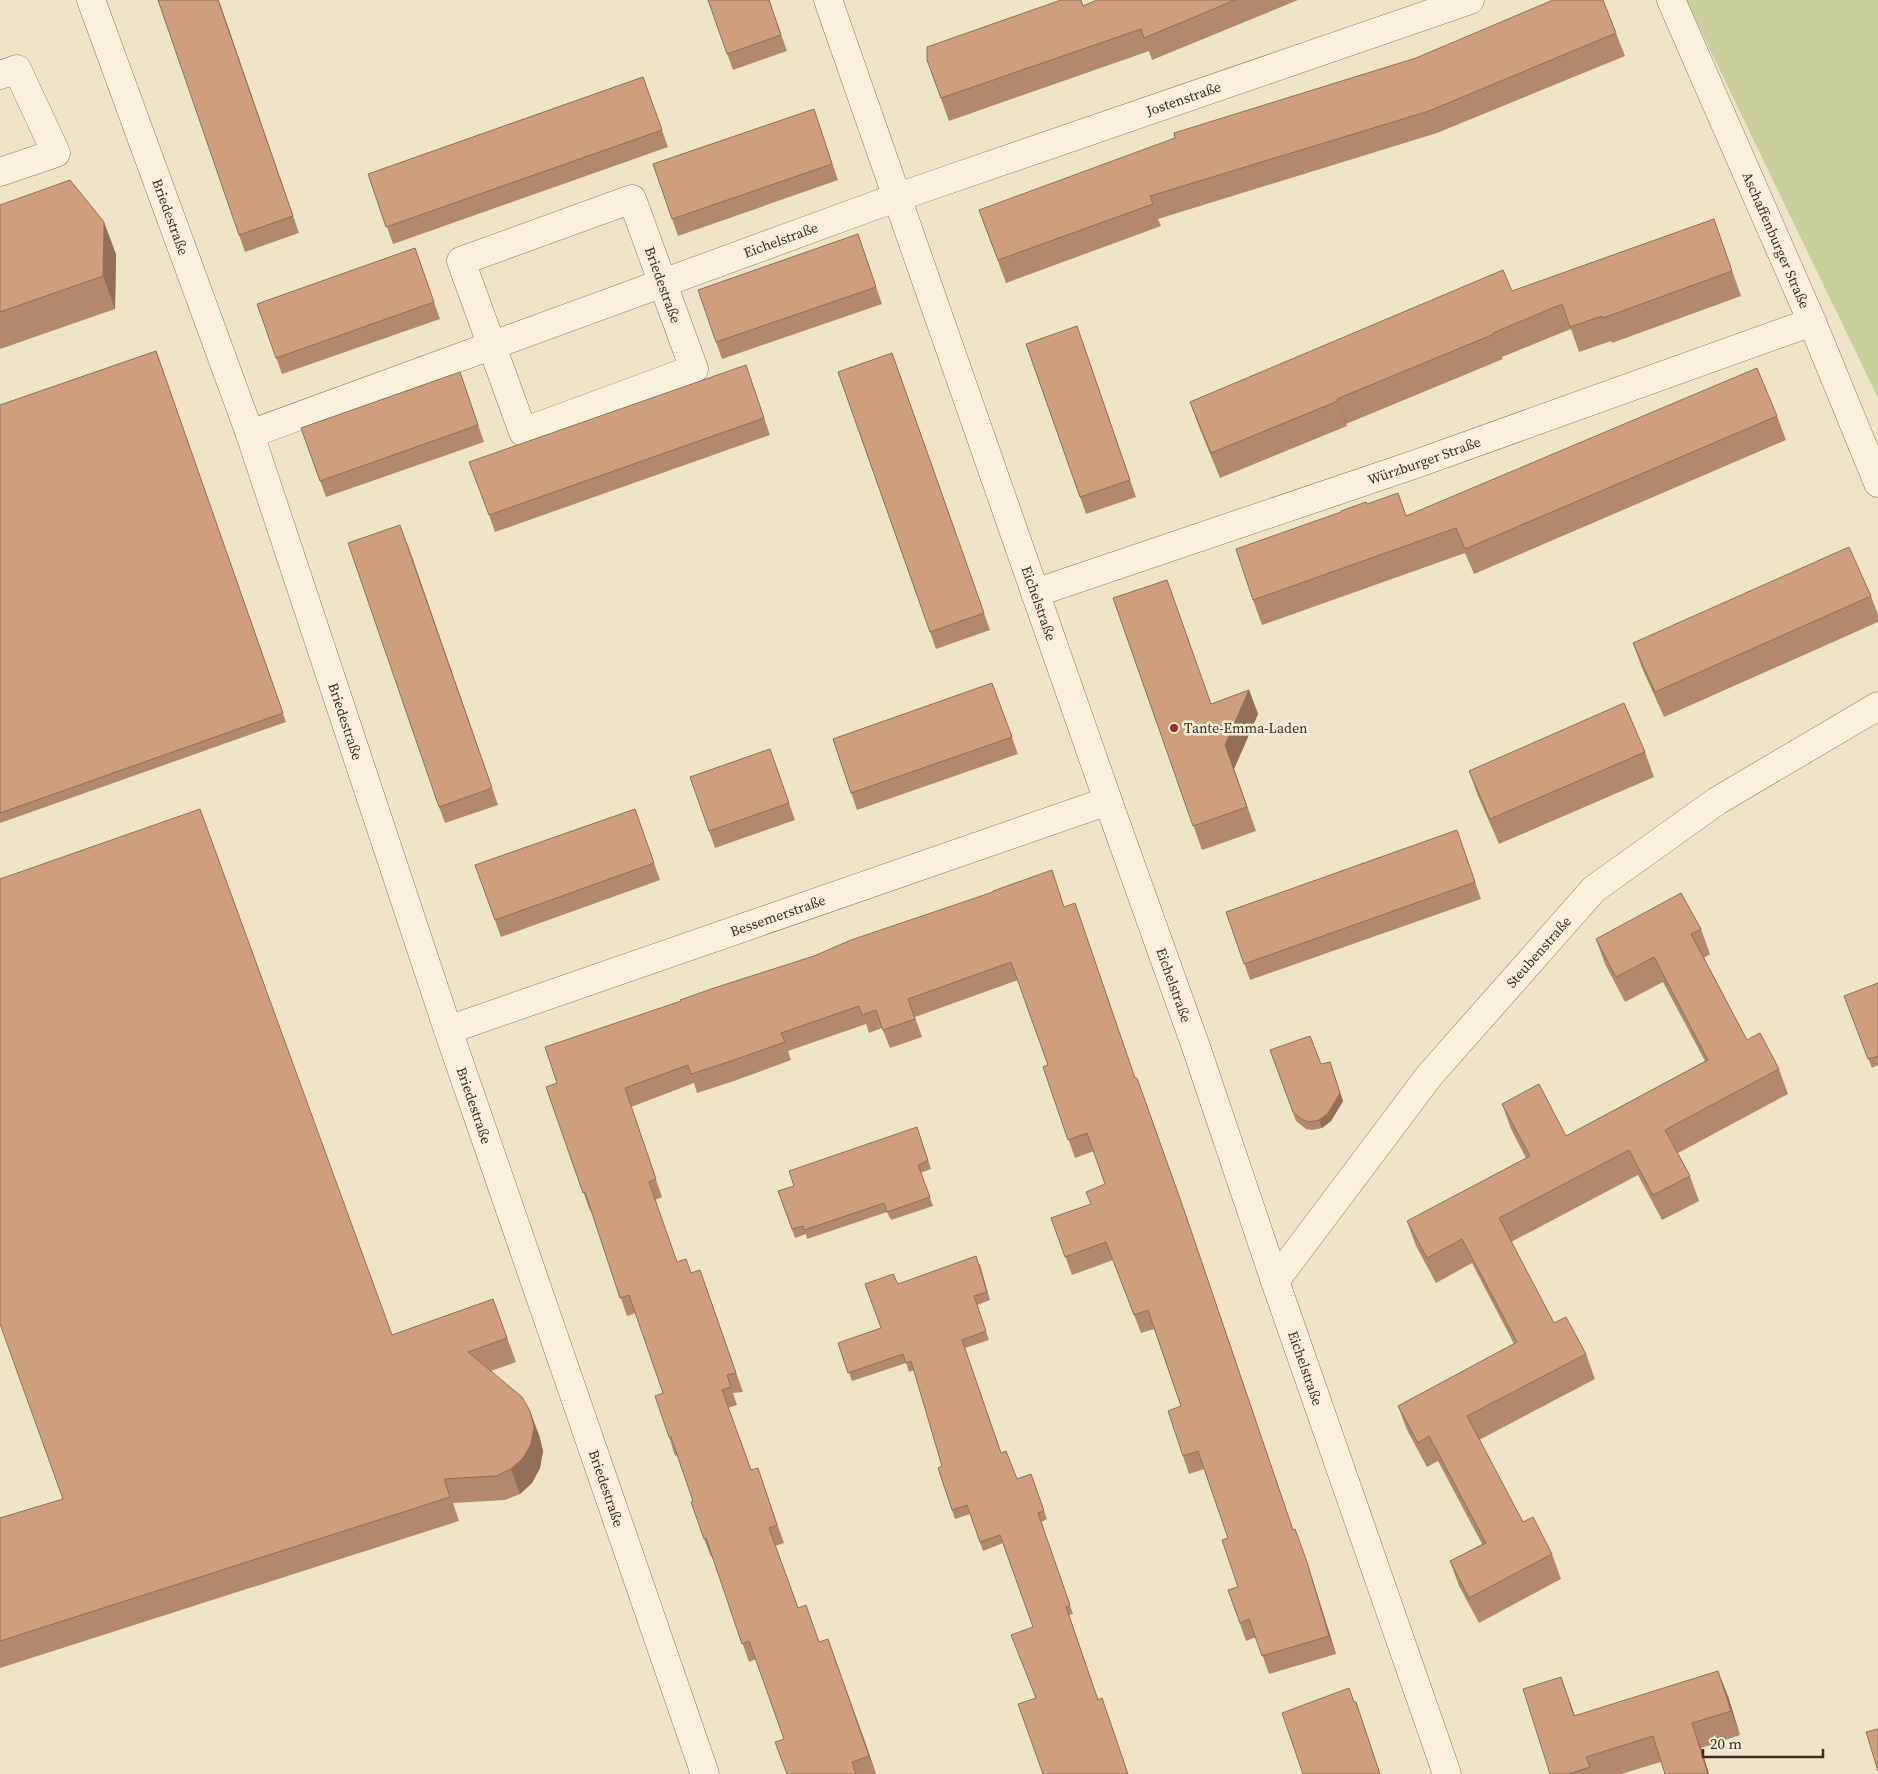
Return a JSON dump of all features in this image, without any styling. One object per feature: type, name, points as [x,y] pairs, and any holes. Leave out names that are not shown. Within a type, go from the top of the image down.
[{"type":"street","name":"Briedestraße","points":[[91,0],[250,434],[448,1030],[705,1774]]},
{"type":"street","name":"Eichelstraße","points":[[828,0],[1196,1047],[1275,1281],[1447,1774]]},
{"type":"street","name":"Jostenstraße","points":[[898,197],[1470,0]]},
{"type":"street","name":"Aschaffenburger Straße","points":[[1671,0],[1812,322],[1878,483]]},
{"type":"street","points":[[0,75],[17,69],[56,152],[0,172]]},
{"type":"street","name":"Eichelstraße","points":[[492,345],[898,197]]},
{"type":"street","name":"Briedestraße","points":[[632,199],[694,369],[524,432],[492,345],[461,262],[632,199]]},
{"type":"street","name":"Würzburger Straße","points":[[1035,593],[1412,465],[1812,322]]},
{"type":"street","points":[[250,434],[492,345]]},
{"type":"street","name":"Steubenstraße","points":[[1275,1281],[1429,1076],[1594,889],[1717,801],[1878,706]]},
{"type":"street","name":"Bessemerstraße","points":[[448,1030],[1108,801]]},
{"type":"green space","points":[[1686,0],[1878,0],[1878,398]]},
{"type":"building","points":[[158,0],[218,0],[293,216],[239,235]]},
{"type":"building","points":[[708,0],[769,0],[781,35],[727,54]]},
{"type":"building","points":[[1061,0],[1081,0],[1083,6],[1097,0],[1235,0],[1144,38],[1141,29],[941,98],[927,60],[927,47]]},
{"type":"building","points":[[1553,0],[1603,0],[1616,33],[1429,111],[1150,196],[1153,204],[998,260],[979,210],[1175,138],[1174,133],[1416,58]]},
{"type":"building","points":[[643,77],[662,130],[386,227],[368,174]]},
{"type":"building","points":[[814,109],[832,164],[672,219],[653,164]]},
{"type":"building","points":[[70,180],[104,222],[103,276],[0,312],[0,205]]},
{"type":"building","points":[[1714,219],[1732,271],[1603,318],[1602,316],[1570,327],[1562,304],[1337,399],[1338,401],[1211,453],[1190,402],[1503,270],[1512,291]]},
{"type":"building","points":[[858,234],[876,287],[716,342],[698,290]]},
{"type":"building","points":[[415,248],[434,302],[276,358],[257,304]]},
{"type":"building","points":[[1077,326],[1130,480],[1080,497],[1026,344]]},
{"type":"building","points":[[156,351],[283,713],[0,813],[0,405]]},
{"type":"building","points":[[892,353],[984,613],[930,632],[838,372]]},
{"type":"building","points":[[746,365],[764,418],[489,515],[469,462]]},
{"type":"building","points":[[1757,368],[1777,416],[1465,549],[1456,528],[1253,600],[1236,549],[1366,502],[1367,504],[1398,493],[1406,516]]},
{"type":"building","points":[[460,372],[478,425],[320,481],[301,428]]},
{"type":"building","points":[[400,525],[492,788],[439,807],[348,543]]},
{"type":"building","points":[[1849,547],[1871,596],[1655,692],[1633,643]]},
{"type":"building","points":[[1167,580],[1211,704],[1249,690],[1225,745],[1247,807],[1193,826],[1113,598]]},
{"type":"building","points":[[992,683],[1012,737],[851,793],[833,739]]},
{"type":"building","points":[[1624,703],[1645,752],[1490,819],[1469,771]]},
{"type":"building","points":[[770,749],[789,803],[709,831],[690,777]]},
{"type":"building","points":[[200,809],[392,1335],[493,1299],[507,1338],[468,1352],[522,1397],[530,1411],[534,1427],[531,1444],[523,1458],[511,1469],[496,1476],[444,1479],[450,1497],[0,1641],[0,1518],[63,1499],[0,1324],[0,879]]},
{"type":"building","points":[[635,809],[654,863],[495,920],[475,865]]},
{"type":"building","points":[[1457,830],[1475,882],[1244,964],[1226,912]]},
{"type":"building","points":[[1052,870],[1064,907],[1075,903],[1135,1078],[1137,1078],[1184,1210],[1293,1530],[1295,1529],[1307,1562],[1329,1636],[1262,1656],[1249,1619],[1240,1623],[1228,1590],[1238,1587],[1222,1540],[1228,1538],[1198,1451],[1183,1456],[1168,1411],[1181,1406],[1148,1310],[1134,1315],[1106,1242],[1065,1257],[1051,1218],[1091,1204],[1086,1192],[1105,1184],[1087,1133],[1068,1140],[1043,1067],[1048,1065],[1011,962],[908,999],[915,1019],[883,1030],[876,1010],[862,1015],[859,1006],[781,1033],[785,1042],[728,1062],[691,1074],[688,1065],[625,1088],[656,1179],[649,1182],[677,1262],[686,1259],[691,1273],[700,1270],[736,1373],[727,1375],[731,1387],[722,1390],[751,1470],[758,1468],[777,1525],[769,1528],[798,1608],[806,1605],[819,1642],[828,1639],[869,1756],[852,1762],[856,1774],[787,1774],[775,1742],[784,1739],[749,1641],[742,1644],[706,1538],[704,1539],[691,1502],[693,1501],[655,1396],[663,1393],[629,1295],[620,1298],[585,1192],[583,1193],[546,1087],[557,1083],[545,1047],[714,988],[814,956],[851,940]]},
{"type":"building","points":[[1681,893],[1701,929],[1691,934],[1747,1040],[1760,1033],[1779,1069],[1665,1130],[1690,1176],[1653,1195],[1629,1150],[1499,1218],[1554,1323],[1566,1317],[1586,1354],[1467,1416],[1523,1522],[1533,1517],[1552,1554],[1469,1598],[1450,1561],[1486,1543],[1429,1436],[1418,1443],[1398,1406],[1517,1342],[1462,1239],[1427,1258],[1407,1221],[1530,1156],[1502,1104],[1539,1084],[1566,1136],[1708,1060],[1654,957],[1616,977],[1596,939]]},
{"type":"building","points":[[1878,983],[1878,1056],[1868,1059],[1844,996]]},
{"type":"building","points":[[1310,1036],[1321,1064],[1330,1062],[1340,1093],[1328,1113],[1319,1120],[1309,1122],[1293,1112],[1270,1050]]},
{"type":"building","points":[[917,1127],[928,1161],[918,1165],[930,1197],[887,1212],[884,1203],[804,1230],[803,1226],[792,1229],[778,1191],[794,1186],[789,1171]]},
{"type":"building","points":[[976,1256],[987,1292],[974,1296],[986,1331],[962,1340],[1001,1453],[1006,1451],[1017,1479],[1031,1474],[1044,1511],[1038,1513],[1070,1605],[1066,1607],[1098,1700],[1102,1698],[1128,1774],[1043,1774],[1018,1704],[1036,1698],[1011,1635],[1033,1627],[1000,1535],[980,1542],[967,1505],[952,1510],[938,1468],[942,1466],[911,1361],[906,1363],[903,1354],[848,1373],[838,1343],[881,1328],[865,1284],[893,1274],[898,1284]]},
{"type":"building","points":[[1718,1671],[1731,1711],[1692,1723],[1708,1774],[1665,1774],[1653,1736],[1586,1757],[1590,1767],[1568,1774],[1550,1774],[1523,1689],[1561,1677],[1574,1716]]},
{"type":"building","points":[[1349,1688],[1354,1702],[1356,1702],[1380,1774],[1303,1774],[1282,1713]]},
{"type":"building","points":[[1878,1729],[1878,1771],[1866,1732]]},
{"type":"place","name":"Tante-Emma-Laden","points":[[1174,728]]}]
